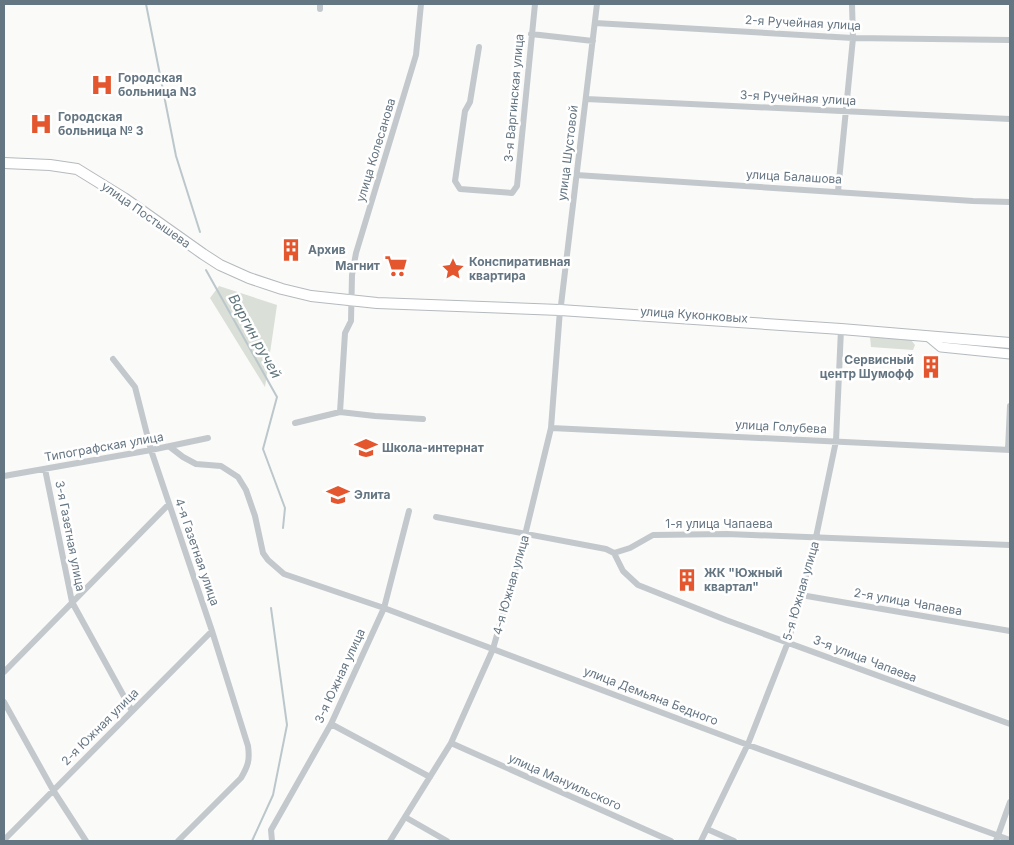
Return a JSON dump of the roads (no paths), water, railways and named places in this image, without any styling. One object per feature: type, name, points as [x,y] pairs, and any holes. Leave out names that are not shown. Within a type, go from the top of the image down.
[{"type":"main road","name":"улица Постышева","points":[[4,163],[77,169],[124,198],[220,265],[249,278],[282,289]]},
{"type":"main road","name":"улица Куконковых","points":[[282,289],[352,302],[430,301],[561,307],[1010,339]]},
{"type":"main road","name":"улица Куконковых","points":[[841,327],[1010,343]]},
{"type":"street","name":"улица Колесанова","points":[[352,302],[352,275],[356,253],[416,55],[421,4]]},
{"type":"street","name":"3-я Варгинская улица","points":[[479,47],[470,102],[465,111],[455,181],[460,189],[512,193],[517,186],[535,4]]},
{"type":"street","name":"улица Шустовой","points":[[561,307],[597,4]]},
{"type":"street","points":[[838,191],[853,38],[852,4]]},
{"type":"street","name":"2-я Ручейная улица","points":[[595,23],[853,38],[1010,40]]},
{"type":"street","points":[[531,34],[592,41]]},
{"type":"street","name":"3-я Ручейная улица","points":[[586,99],[1010,119]]},
{"type":"street","name":"улица Балашова","points":[[576,175],[1010,202]]},
{"type":"street","points":[[340,412],[345,333],[351,321],[352,302]]},
{"type":"street","name":"4-я Южная улица","points":[[390,841],[451,743],[493,648],[525,535],[551,428],[561,307]]},
{"type":"street","name":"5-я Южная улица","points":[[701,841],[748,744],[788,642],[801,595],[816,537],[836,441],[841,327]]},
{"type":"street","points":[[929,336],[941,347],[1010,354]]},
{"type":"street","name":"4-я Газетная улица","points":[[113,359],[135,387],[151,450],[212,631],[250,759],[248,768],[241,778],[178,841]]},
{"type":"street","points":[[1009,450],[1010,406]]},
{"type":"street","points":[[295,423],[340,412],[423,419]]},
{"type":"street","name":"улица Голубева","points":[[551,428],[1009,450]]},
{"type":"street","name":"Типографская улица","points":[[4,476],[208,438]]},
{"type":"street","name":"улица Демьяна Бедного","points":[[170,446],[183,457],[196,464],[221,466],[238,477],[246,490],[255,516],[263,553],[284,574],[493,648],[997,838],[1010,840]]},
{"type":"street","name":"3-я Газетная улица","points":[[45,469],[72,602],[132,712]]},
{"type":"street","points":[[4,672],[169,504]]},
{"type":"street","name":"3-я Южная улица","points":[[272,841],[271,830],[331,724],[384,608],[409,511]]},
{"type":"street","points":[[436,517],[606,549],[614,553]]},
{"type":"street","name":"1-я улица Чапаева","points":[[614,553],[630,548],[652,535],[727,534],[1010,545]]},
{"type":"street","name":"3-я улица Чапаева","points":[[614,553],[623,570],[638,585],[929,696],[1010,724]]},
{"type":"street","name":"2-я улица Чапаева","points":[[801,595],[1010,631]]},
{"type":"street","name":"2-я Южная улица","points":[[4,840],[212,631]]},
{"type":"street","points":[[4,702],[53,790],[86,841]]},
{"type":"street","points":[[331,724],[430,777]]},
{"type":"street","name":"улица Мануильского","points":[[451,743],[671,841]]},
{"type":"street","points":[[997,838],[1010,802]]},
{"type":"street","points":[[405,817],[446,841]]},
{"type":"street","points":[[707,829],[734,841]]},
{"type":"waterway","name":"Варгин ручей","points":[[146,4],[176,156],[200,232]]},
{"type":"waterway","name":"Варгин ручей","points":[[206,270],[277,397],[263,449],[285,508],[283,528]]},
{"type":"waterway","name":"Варгин ручей","points":[[252,841],[273,795],[287,725],[271,608]]},
{"type":"place","name":"Городская больница N3","points":[[102,85]]},
{"type":"place","name":"Городская больница № 3","points":[[41,124]]},
{"type":"place","name":"Архив","points":[[291,250]]},
{"type":"place","name":"Магнит","points":[[396,266]]},
{"type":"place","name":"Конспиративная квартира","points":[[453,269]]},
{"type":"place","name":"Сервисный центр Шумофф","points":[[931,367]]},
{"type":"place","name":"Школа-интернат","points":[[366,448]]},
{"type":"place","name":"Элита","points":[[338,495]]},
{"type":"place","name":"ЖК \"Южный квартал\"","points":[[687,580]]}]
